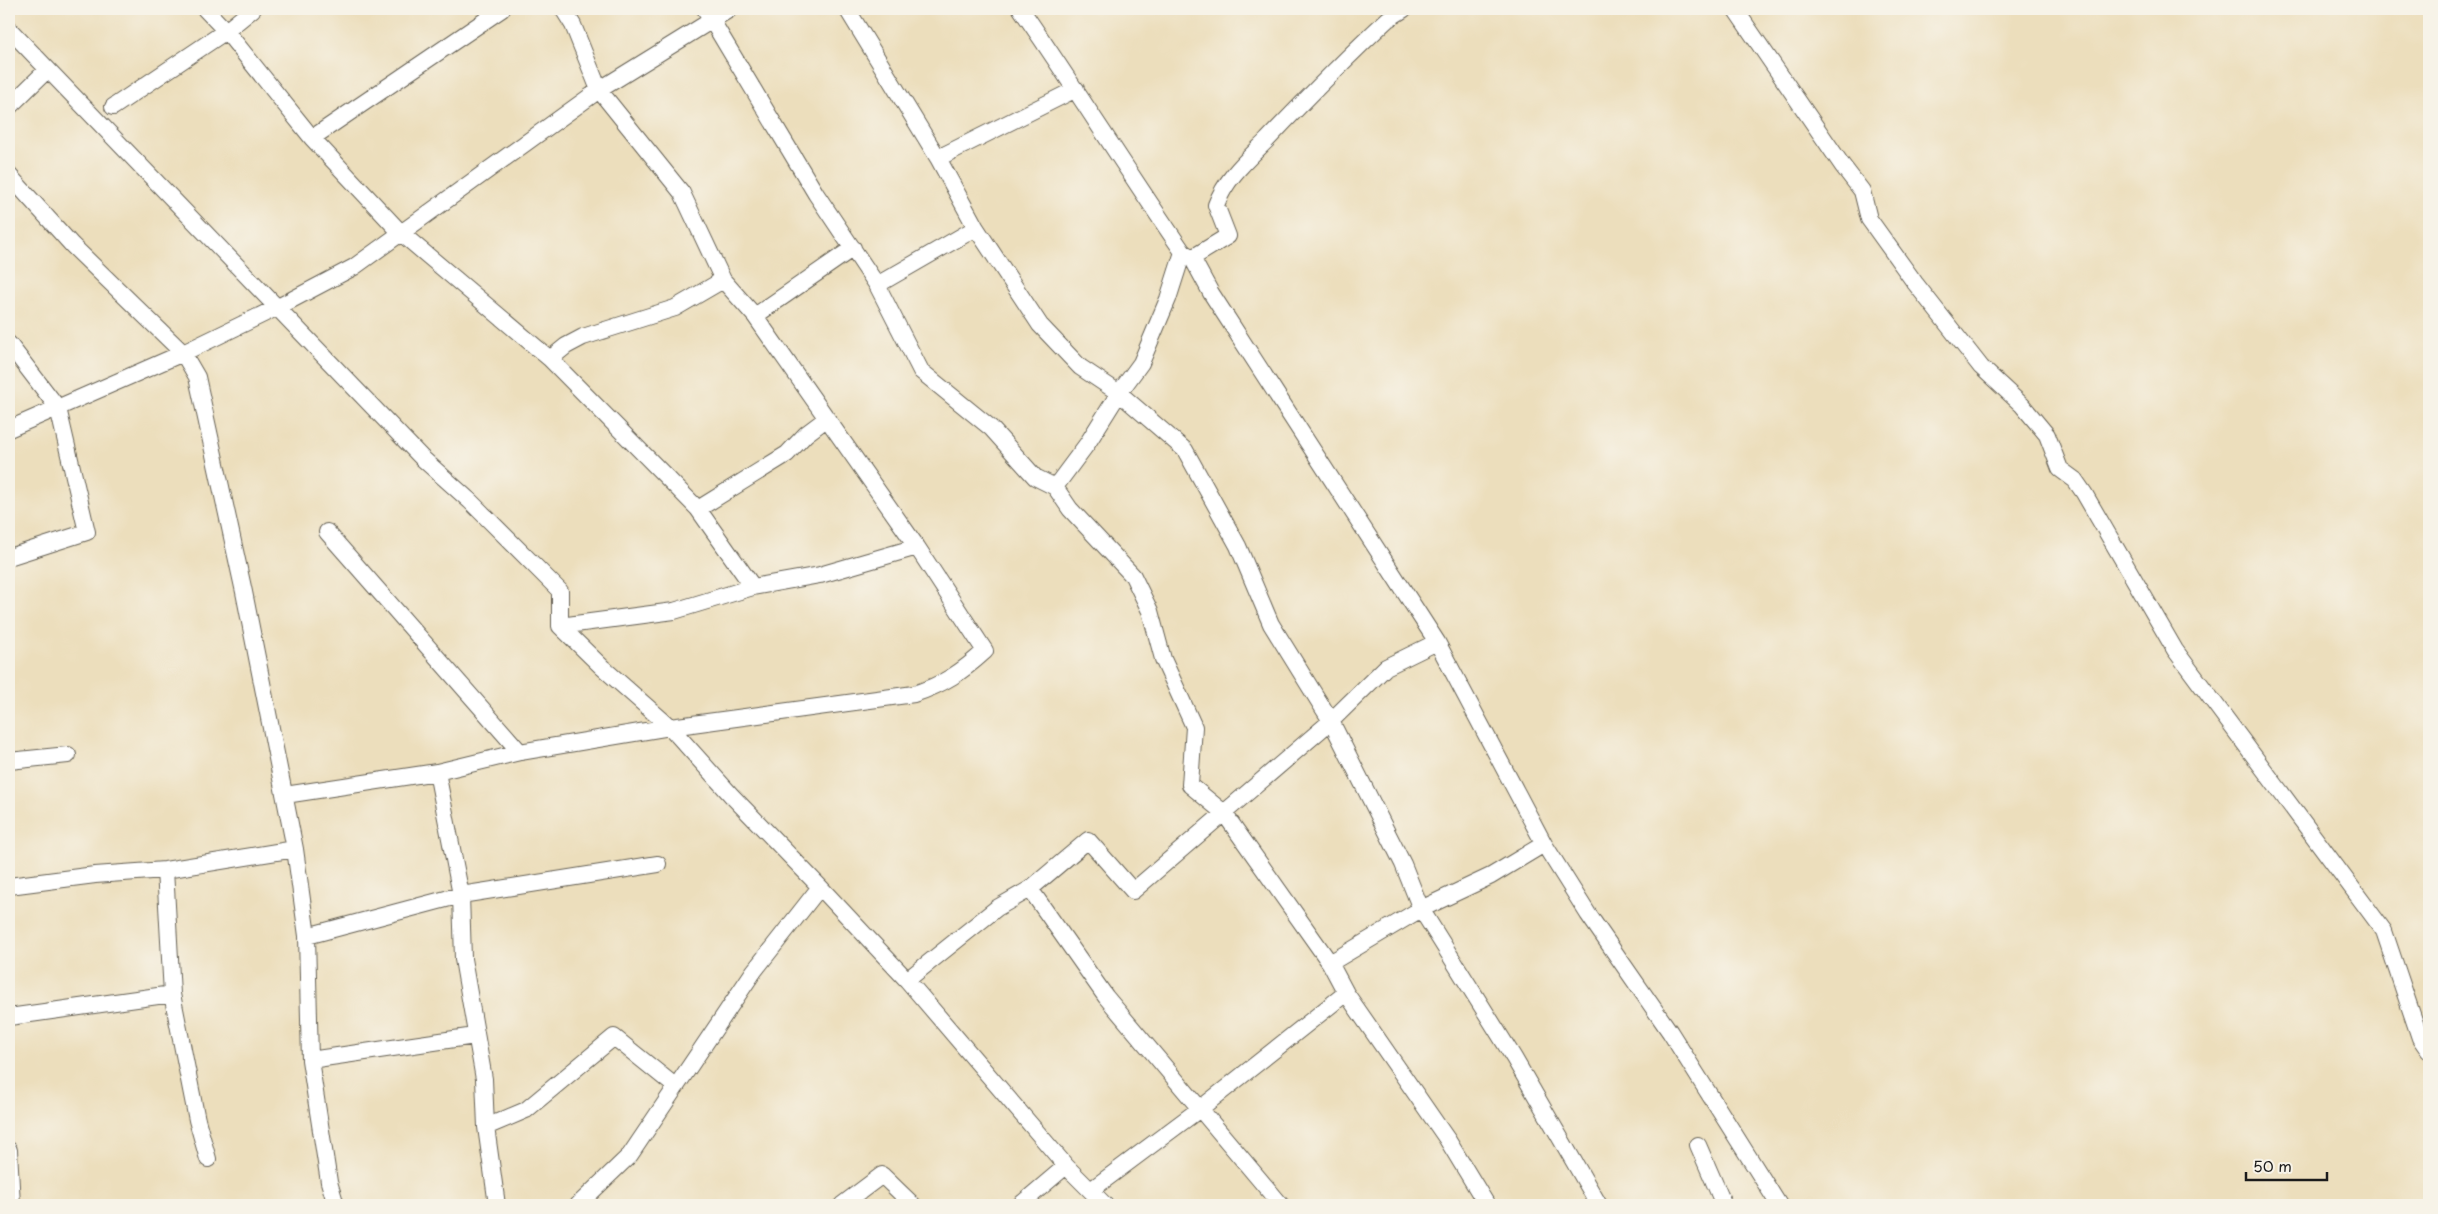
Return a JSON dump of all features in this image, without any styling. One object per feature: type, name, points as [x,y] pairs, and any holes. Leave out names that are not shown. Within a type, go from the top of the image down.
[{"type":"street","points":[[205,9],[226,31],[312,138],[401,233],[550,359],[698,509],[753,586]]},
{"type":"street","points":[[113,107],[226,31],[253,9]]},
{"type":"street","points":[[312,138],[502,9]]},
{"type":"street","points":[[285,795],[438,772],[520,752],[670,727],[914,694],[961,673],[985,651],[917,548],[755,316],[723,280],[682,193],[598,90],[573,25],[563,9]]},
{"type":"street","points":[[9,429],[183,353],[278,307],[354,267],[598,90],[708,15],[730,9]]},
{"type":"street","points":[[847,9],[938,158],[976,228],[1040,325],[1080,367],[1119,393],[1185,450],[1238,546],[1271,624],[1331,721],[1403,864],[1420,909],[1514,1058],[1598,1205]]},
{"type":"street","points":[[1021,9],[1076,89],[1131,177],[1188,255],[1437,642],[1544,844],[1588,914],[1670,1032],[1779,1205]]},
{"type":"street","points":[[1055,487],[1087,444],[1119,393],[1141,363],[1188,255],[1228,236],[1216,206],[1222,190],[1232,176],[1305,98],[1388,19],[1404,9]]},
{"type":"street","points":[[1735,9],[1842,165],[1862,191],[1869,219],[1915,284],[1981,367],[2022,405],[2047,435],[2060,468],[2075,480],[2084,493],[2175,650],[2384,931],[2420,1038],[2429,1051]]},
{"type":"street","points":[[708,15],[816,194],[877,285],[921,371],[991,428],[1035,477],[1055,487],[1070,508],[1133,576],[1150,612],[1163,659],[1194,727],[1190,785],[1224,813],[1330,963],[1346,993],[1446,1139],[1487,1205]]},
{"type":"street","points":[[9,29],[46,70],[278,307],[422,458],[470,501],[560,591],[560,626],[602,667],[670,727],[732,796],[820,886],[907,980],[1066,1166],[1105,1205]]},
{"type":"street","points":[[9,107],[46,70]]},
{"type":"street","points":[[938,158],[1076,89]]},
{"type":"street","points":[[9,175],[72,245],[183,353],[197,377],[244,592],[295,849],[306,936],[310,1060],[329,1182],[336,1205]]},
{"type":"street","points":[[877,285],[976,228]]},
{"type":"street","points":[[755,316],[853,248]]},
{"type":"street","points":[[550,359],[566,346],[583,337],[675,308],[723,280]]},
{"type":"street","points":[[9,344],[58,408],[87,532],[9,557]]},
{"type":"street","points":[[698,509],[787,454],[806,434],[826,419]]},
{"type":"street","points":[[327,532],[520,752]]},
{"type":"street","points":[[560,626],[674,611],[753,586],[820,575],[917,548]]},
{"type":"street","points":[[907,980],[997,908],[1030,888],[1088,840],[1133,891],[1331,721],[1386,667],[1437,642]]},
{"type":"street","points":[[9,761],[68,755]]},
{"type":"street","points":[[438,772],[461,895],[463,959],[484,1079],[486,1127],[497,1205]]},
{"type":"street","points":[[1330,963],[1420,909],[1491,876],[1544,844]]},
{"type":"street","points":[[9,886],[95,875],[165,870],[295,849]]},
{"type":"street","points":[[306,936],[461,895],[658,864]]},
{"type":"street","points":[[165,870],[172,994],[197,1120],[208,1159]]},
{"type":"street","points":[[578,1205],[630,1155],[754,971],[820,886]]},
{"type":"street","points":[[1030,888],[1106,997],[1281,1205]]},
{"type":"street","points":[[1091,1190],[1201,1108],[1346,993]]},
{"type":"street","points":[[9,1017],[172,994]]},
{"type":"street","points":[[310,1060],[475,1036]]},
{"type":"street","points":[[486,1127],[526,1110],[614,1037],[676,1087]]},
{"type":"street","points":[[1698,1145],[1724,1205]]},
{"type":"street","points":[[9,1150],[12,1205]]},
{"type":"street","points":[[1020,1205],[1066,1166]]},
{"type":"street","points":[[842,1205],[882,1175],[913,1205]]}]
